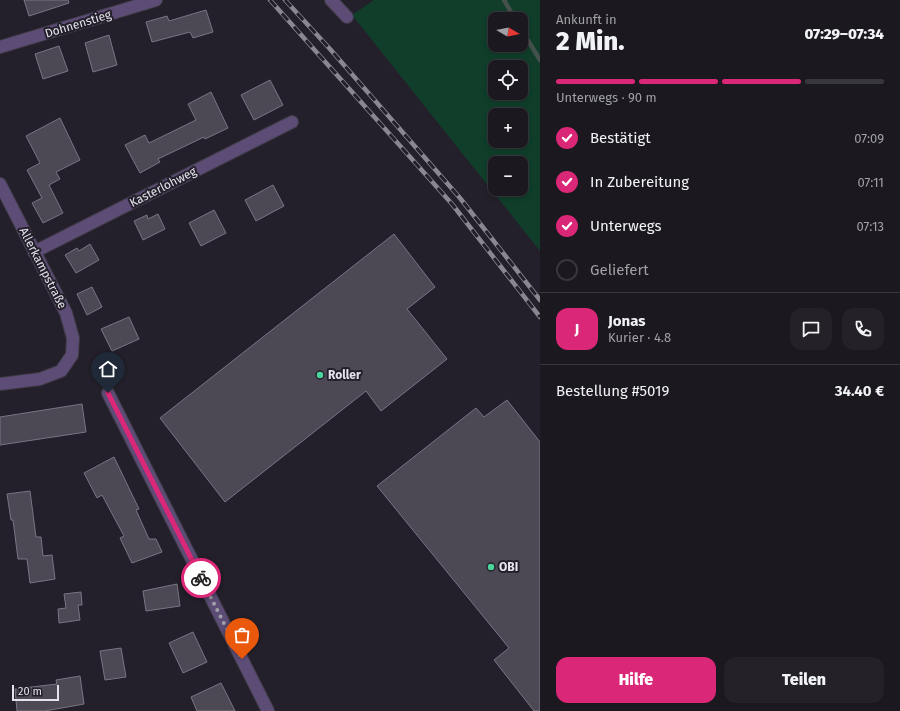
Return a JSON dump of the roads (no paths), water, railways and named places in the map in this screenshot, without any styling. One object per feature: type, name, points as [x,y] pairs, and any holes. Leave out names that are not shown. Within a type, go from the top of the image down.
[{"type":"street","name":"Dohnenstieg","points":[[0,47],[156,0]]},
{"type":"street","points":[[331,0],[347,17]]},
{"type":"street","name":"Kasterlohweg","points":[[34,252],[292,122]]},
{"type":"street","name":"Allerkampstraße","points":[[0,184],[66,313],[73,338],[72,355],[61,371],[40,379],[0,384]]},
{"type":"street","points":[[108,393],[268,711]]},
{"type":"waterway","points":[[504,0],[511,12]]},
{"type":"waterway","points":[[528,40],[540,60]]},
{"type":"railway","points":[[270,0],[452,204],[540,317]]},
{"type":"railway","points":[[285,0],[330,49],[460,198],[540,300]]},
{"type":"place","name":"Roller","points":[[320,375]]},
{"type":"place","name":"OBI","points":[[491,567]]}]
